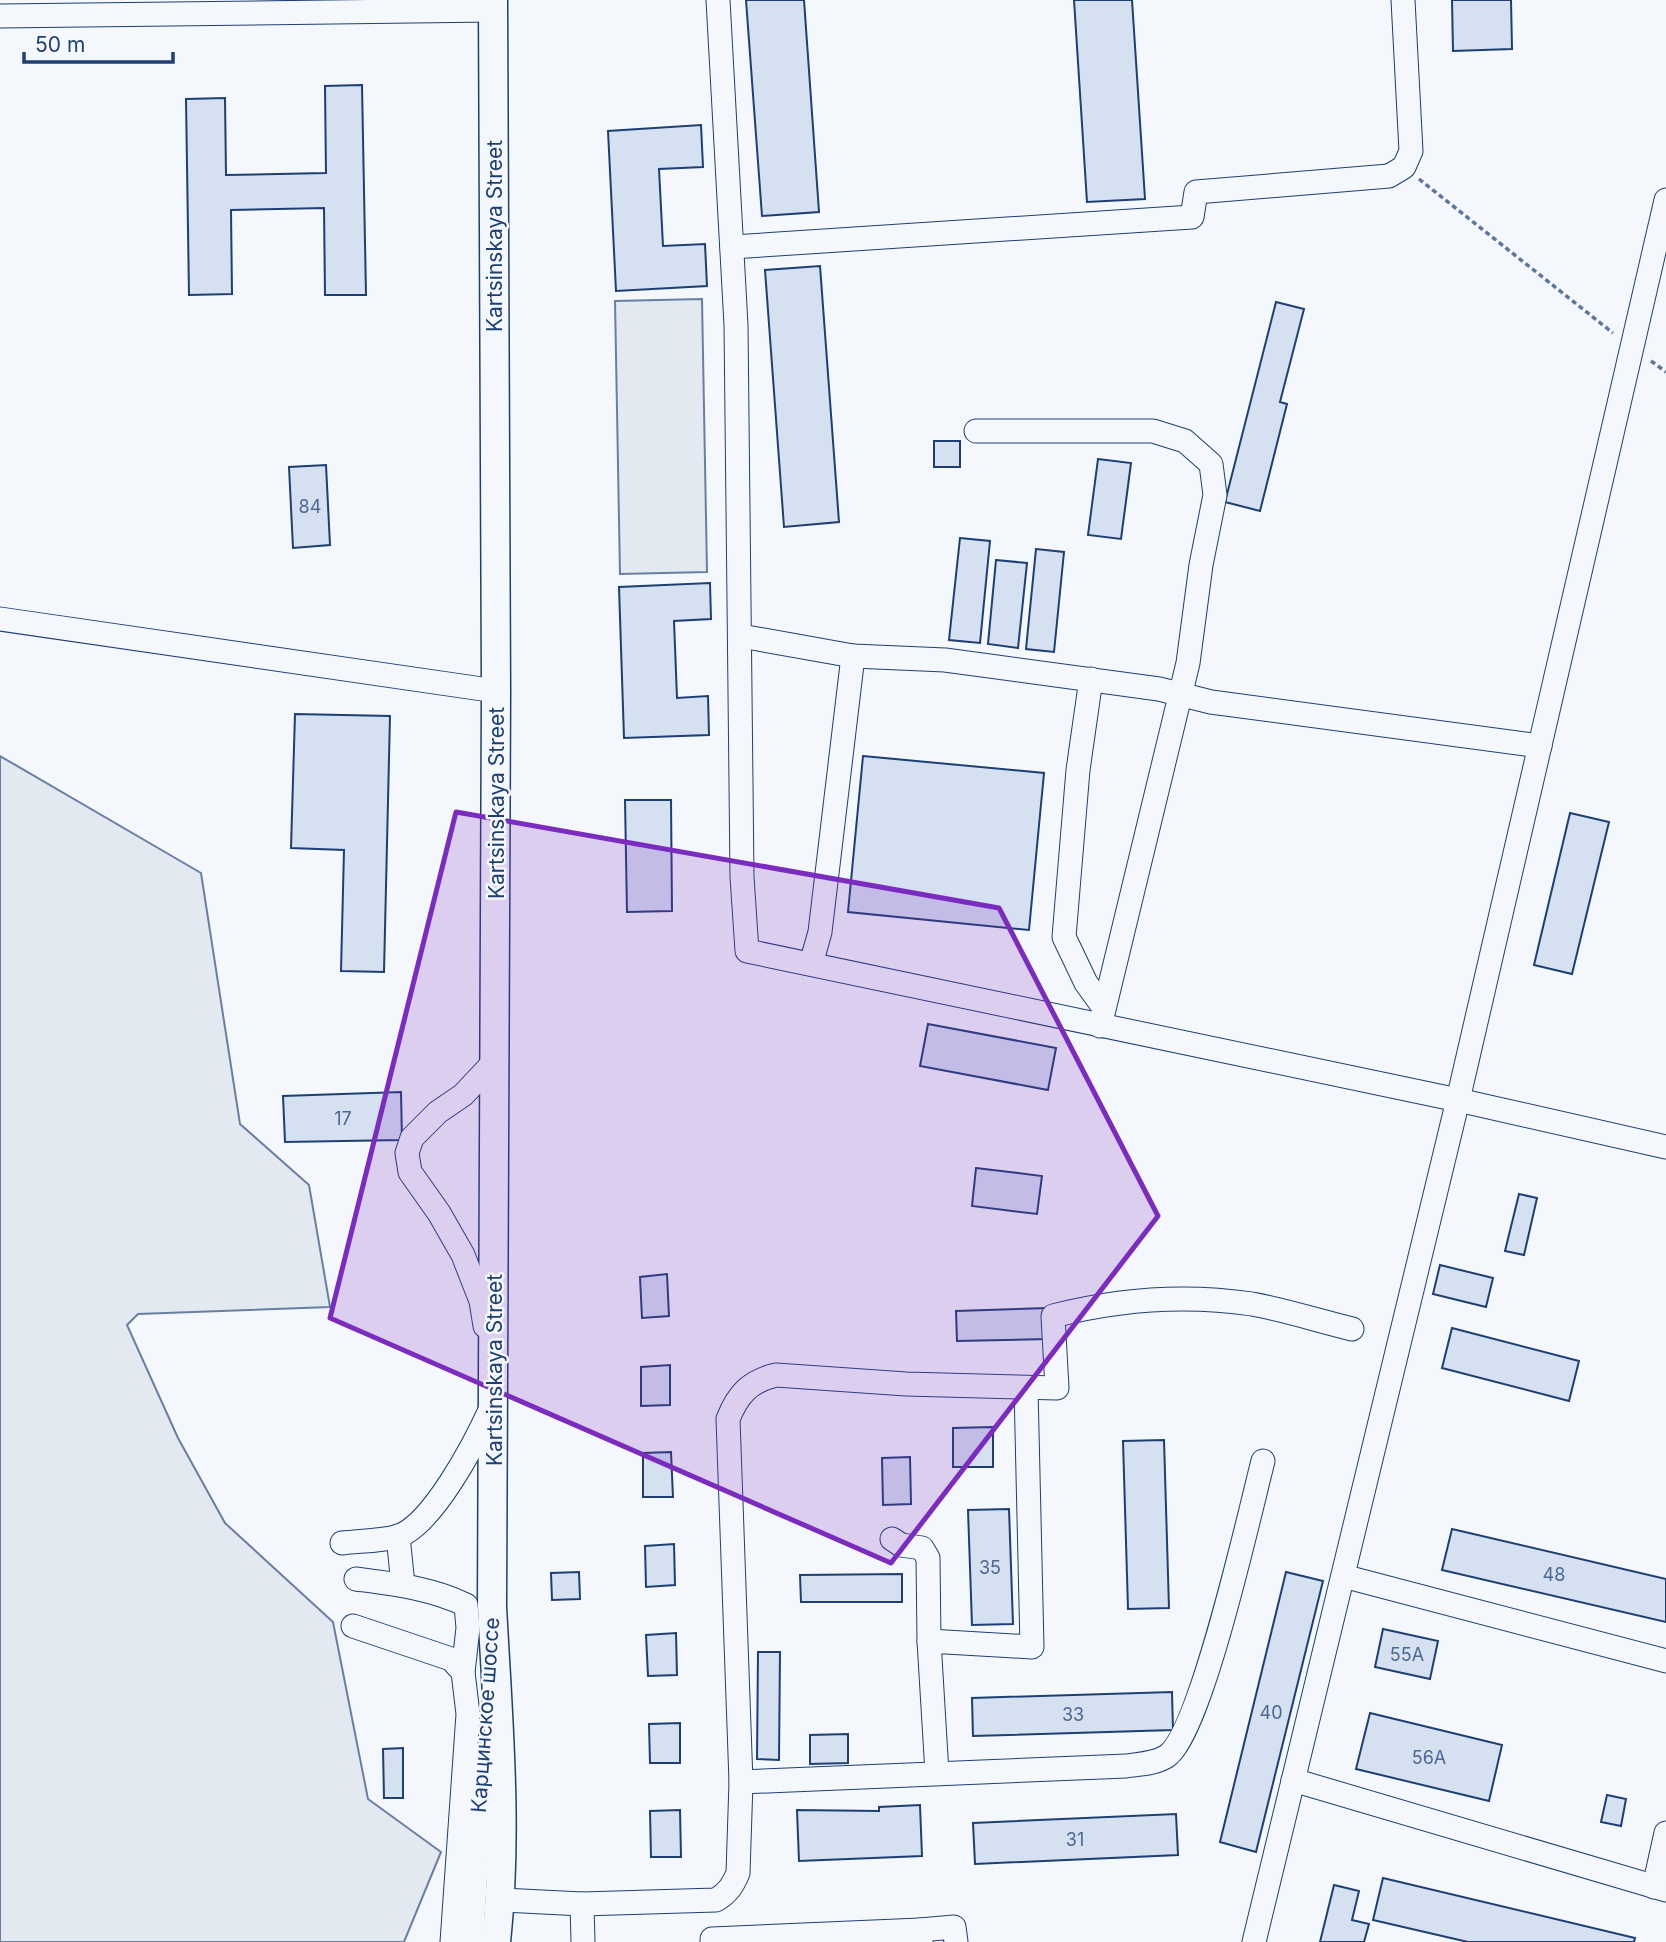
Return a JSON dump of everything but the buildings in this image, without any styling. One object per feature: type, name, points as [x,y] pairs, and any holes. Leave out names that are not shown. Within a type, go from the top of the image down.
[{"type":"main road","name":"Kartsinskaya Street","points":[[492,1606],[495,1401],[496,691],[493,5]]},
{"type":"main road","name":"Карцинское шоссе","points":[[492,1606],[480,1767],[487,1900],[496,1942]]},
{"type":"main road","name":"Карцинское шоссе","points":[[469,1942],[487,1900],[500,1750],[492,1606]]},
{"type":"street","points":[[718,0],[737,338],[743,877],[747,951],[1102,1017],[1666,1147]]},
{"type":"street","points":[[732,247],[1192,217],[1196,191],[1388,176],[1404,167],[1411,151],[1403,0]]},
{"type":"street","points":[[0,16],[493,5]]},
{"type":"street","points":[[1254,1942],[1458,1100],[1666,200]]},
{"type":"street","points":[[976,430],[1153,430],[1185,441],[1211,464],[1215,495],[1180,694],[1102,1017]]},
{"type":"street","points":[[0,619],[496,691]]},
{"type":"street","points":[[741,636],[853,656],[945,660],[1091,679],[1211,702],[1540,746]]},
{"type":"street","points":[[811,964],[820,932],[853,656]]},
{"type":"street","points":[[1091,679],[1078,770],[1064,937],[1102,1017]]},
{"type":"street","points":[[342,1542],[398,1536],[420,1520],[472,1450],[495,1401],[481,1301],[463,1255],[410,1171],[407,1153],[412,1138],[438,1112],[463,1095],[495,1061]]},
{"type":"street","points":[[453,1942],[487,1900],[582,1904],[716,1900],[726,1894],[738,1873],[741,1782],[728,1419],[746,1388],[762,1378],[776,1375],[906,1384],[1056,1388],[1053,1316],[1102,1304],[1174,1297],[1253,1304],[1352,1329]]},
{"type":"street","points":[[929,1641],[1032,1647],[1026,1388]]},
{"type":"street","points":[[741,1782],[1126,1766],[1149,1763],[1167,1756],[1182,1740],[1210,1662],[1263,1461]]},
{"type":"street","points":[[398,1536],[403,1586]]},
{"type":"street","points":[[892,1539],[901,1545],[922,1548],[928,1558],[929,1641],[937,1773]]},
{"type":"street","points":[[1343,1576],[1666,1661]]},
{"type":"street","points":[[356,1579],[448,1596],[466,1605],[468,1628],[463,1672],[468,1714],[453,1942]]},
{"type":"street","points":[[354,1626],[451,1660],[463,1672]]},
{"type":"street","points":[[1293,1780],[1660,1889],[1666,1833]]},
{"type":"street","points":[[582,1904],[583,1942]]},
{"type":"street","points":[[712,1942],[712,1939],[921,1936],[954,1927],[956,1942]]},
{"type":"path","points":[[1404,167],[1666,372]]},
{"type":"highlighted area","points":[[456,812],[999,908],[1158,1216],[891,1563],[330,1318]]},
{"type":"shaded area","points":[[702,299],[707,572],[620,574],[615,301]]},
{"type":"shaded area","points":[[0,756],[201,873],[240,1124],[309,1185],[330,1307],[138,1314],[127,1325],[178,1438],[225,1523],[333,1622],[368,1799],[441,1852],[404,1942],[0,1942]]}]
